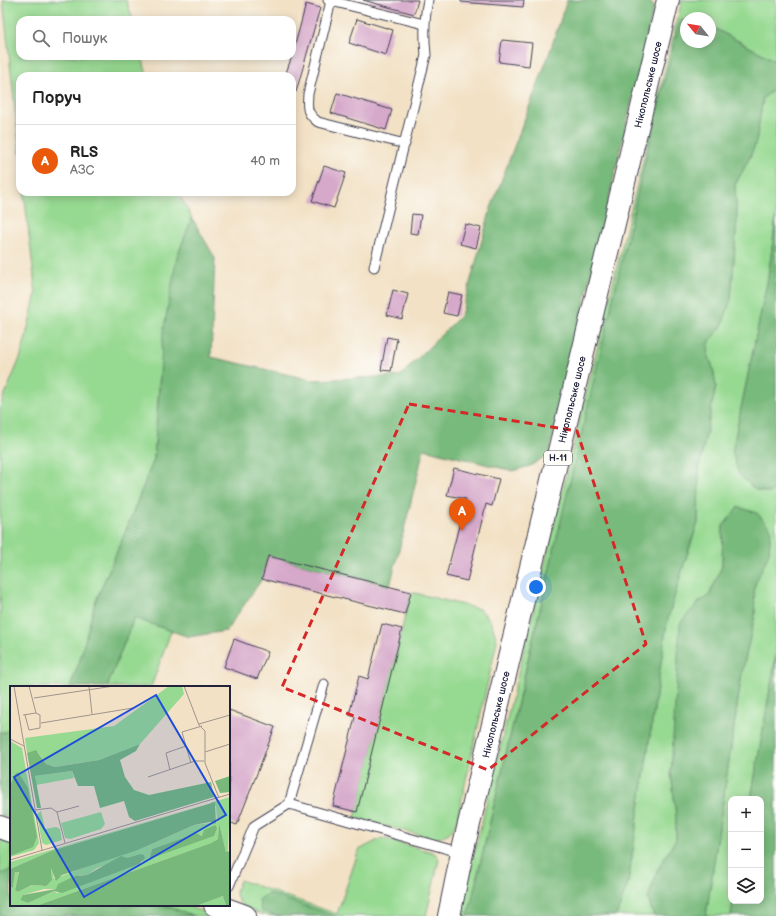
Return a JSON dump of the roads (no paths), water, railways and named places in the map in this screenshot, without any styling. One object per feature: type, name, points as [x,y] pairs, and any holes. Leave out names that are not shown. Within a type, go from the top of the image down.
[{"type":"main road","name":"Нікопольське шосе","points":[[449,916],[462,853],[668,0]]},
{"type":"main road","points":[[0,827],[10,831]]},
{"type":"main road","points":[[219,906],[245,916]]},
{"type":"lane","points":[[405,144],[318,122],[310,116],[307,108],[308,94],[330,0],[424,24]]},
{"type":"lane","points":[[374,267],[426,55],[424,24],[428,0]]},
{"type":"lane","points":[[230,884],[254,826],[288,804],[324,684]]},
{"type":"lane","points":[[288,804],[462,853]]},
{"type":"place","name":"RLS","points":[[462,531]]}]
